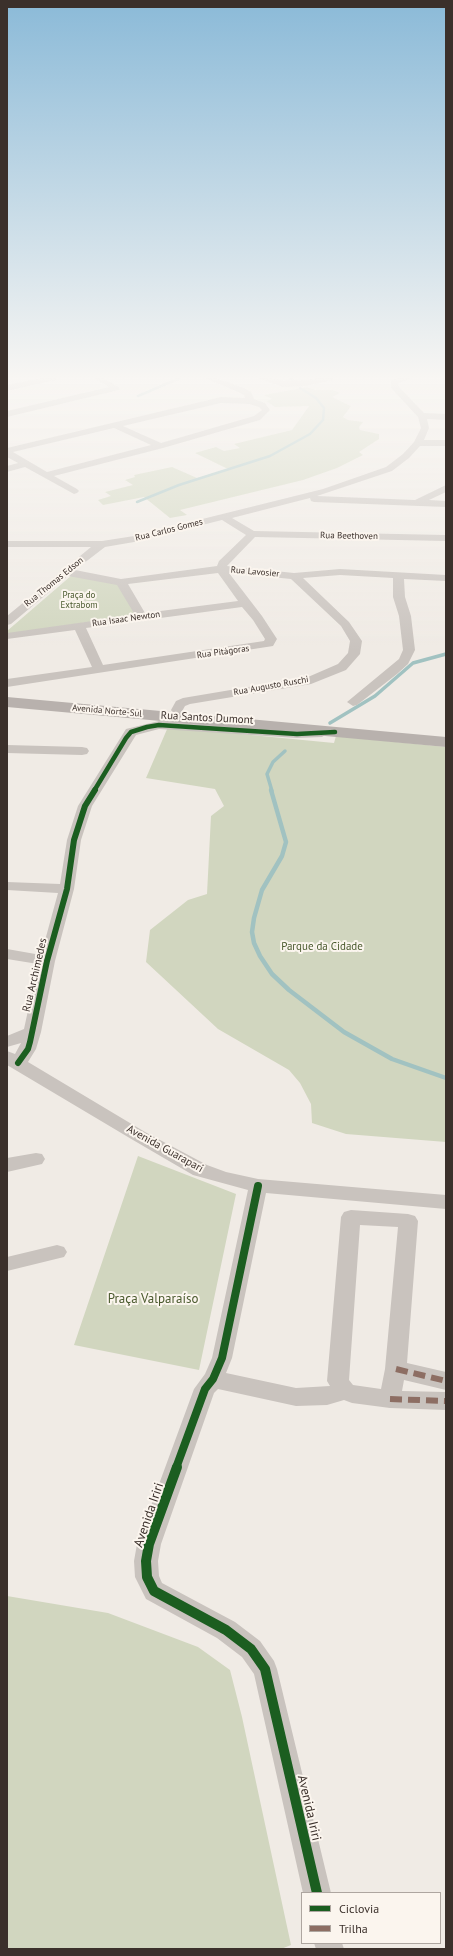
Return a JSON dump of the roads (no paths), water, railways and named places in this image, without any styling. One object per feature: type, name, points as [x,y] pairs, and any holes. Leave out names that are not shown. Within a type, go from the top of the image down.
[{"type":"main road","name":"Avenida Norte-Sul","points":[[7,695],[446,734]]},
{"type":"main road","name":"Avenida Norte-Sul","points":[[7,702],[446,742]]},
{"type":"street","points":[[37,469],[74,491]]},
{"type":"street","points":[[47,475],[69,469]]},
{"type":"street","name":"Rua Carlos Gomes","points":[[7,544],[102,544],[134,539],[326,491],[387,469]]},
{"type":"street","points":[[415,504],[446,488]]},
{"type":"street","points":[[297,498],[415,504],[446,504]]},
{"type":"street","points":[[221,569],[223,563],[252,534],[224,517]]},
{"type":"street","name":"Rua Beethoven","points":[[252,534],[446,538]]},
{"type":"street","name":"Rua Thomas Edson","points":[[7,622],[66,572],[102,544]]},
{"type":"street","name":"Rua Lavosier","points":[[66,572],[121,582],[221,569],[294,576],[340,572],[446,578]]},
{"type":"street","name":"Rua Pitágoras","points":[[7,683],[269,644],[270,639],[261,623],[221,569]]},
{"type":"street","points":[[353,702],[404,661],[409,650],[405,616],[399,597],[398,575]]},
{"type":"street","name":"Rua Augusto Ruschi","points":[[177,710],[180,704],[187,701],[311,680],[342,667],[354,654],[356,641],[346,624],[294,576]]},
{"type":"street","points":[[121,582],[142,617]]},
{"type":"street","name":"Rua Isaac Newton","points":[[7,636],[245,603]]},
{"type":"street","points":[[79,626],[99,670]]},
{"type":"street","name":"Rua Santos Dumont","points":[[66,889],[74,840],[85,806],[131,732],[147,726],[159,725],[298,734],[335,732]]},
{"type":"street","points":[[7,748],[82,751]]},
{"type":"street","points":[[7,886],[66,889]]},
{"type":"street","name":"Rua Archimedes","points":[[11,1062],[28,1049],[47,961],[66,889]]},
{"type":"street","points":[[7,954],[47,961]]},
{"type":"street","points":[[7,1042],[32,1032]]},
{"type":"street","name":"Avenida Guarapari","points":[[11,1062],[200,1170],[224,1178],[258,1186],[446,1202]]},
{"type":"street","points":[[7,1165],[36,1158]]},
{"type":"street","name":"Avenida Iriri","points":[[258,1186],[222,1358],[213,1379],[205,1389],[149,1544],[146,1561],[147,1576],[154,1591],[226,1630],[251,1649],[265,1669],[317,1892]]},
{"type":"street","points":[[344,1391],[338,1381],[353,1193]]},
{"type":"street","points":[[390,1399],[396,1369],[408,1221],[408,1199]]},
{"type":"street","points":[[351,1217],[408,1221]]},
{"type":"street","points":[[7,1264],[57,1252]]},
{"type":"street","points":[[396,1369],[446,1381]]},
{"type":"street","points":[[213,1379],[296,1397],[327,1396],[344,1391],[352,1394],[390,1399],[446,1401]]},
{"type":"waterway","points":[[137,502],[179,485],[228,469]]},
{"type":"waterway","points":[[330,723],[375,696],[413,663],[446,654]]},
{"type":"waterway","points":[[272,791],[267,774],[273,762],[285,751]]},
{"type":"waterway","points":[[271,790],[286,842],[282,856],[262,890],[254,918],[252,932],[254,943],[260,956],[272,974],[289,990],[344,1032],[392,1059],[446,1078]]},
{"type":"park label","name":"Praça do Extrabom","points":[[79,600]]},
{"type":"park label","name":"Parque da Cidade","points":[[322,947]]},
{"type":"park label","name":"Praça Valparaíso","points":[[153,1299]]}]
